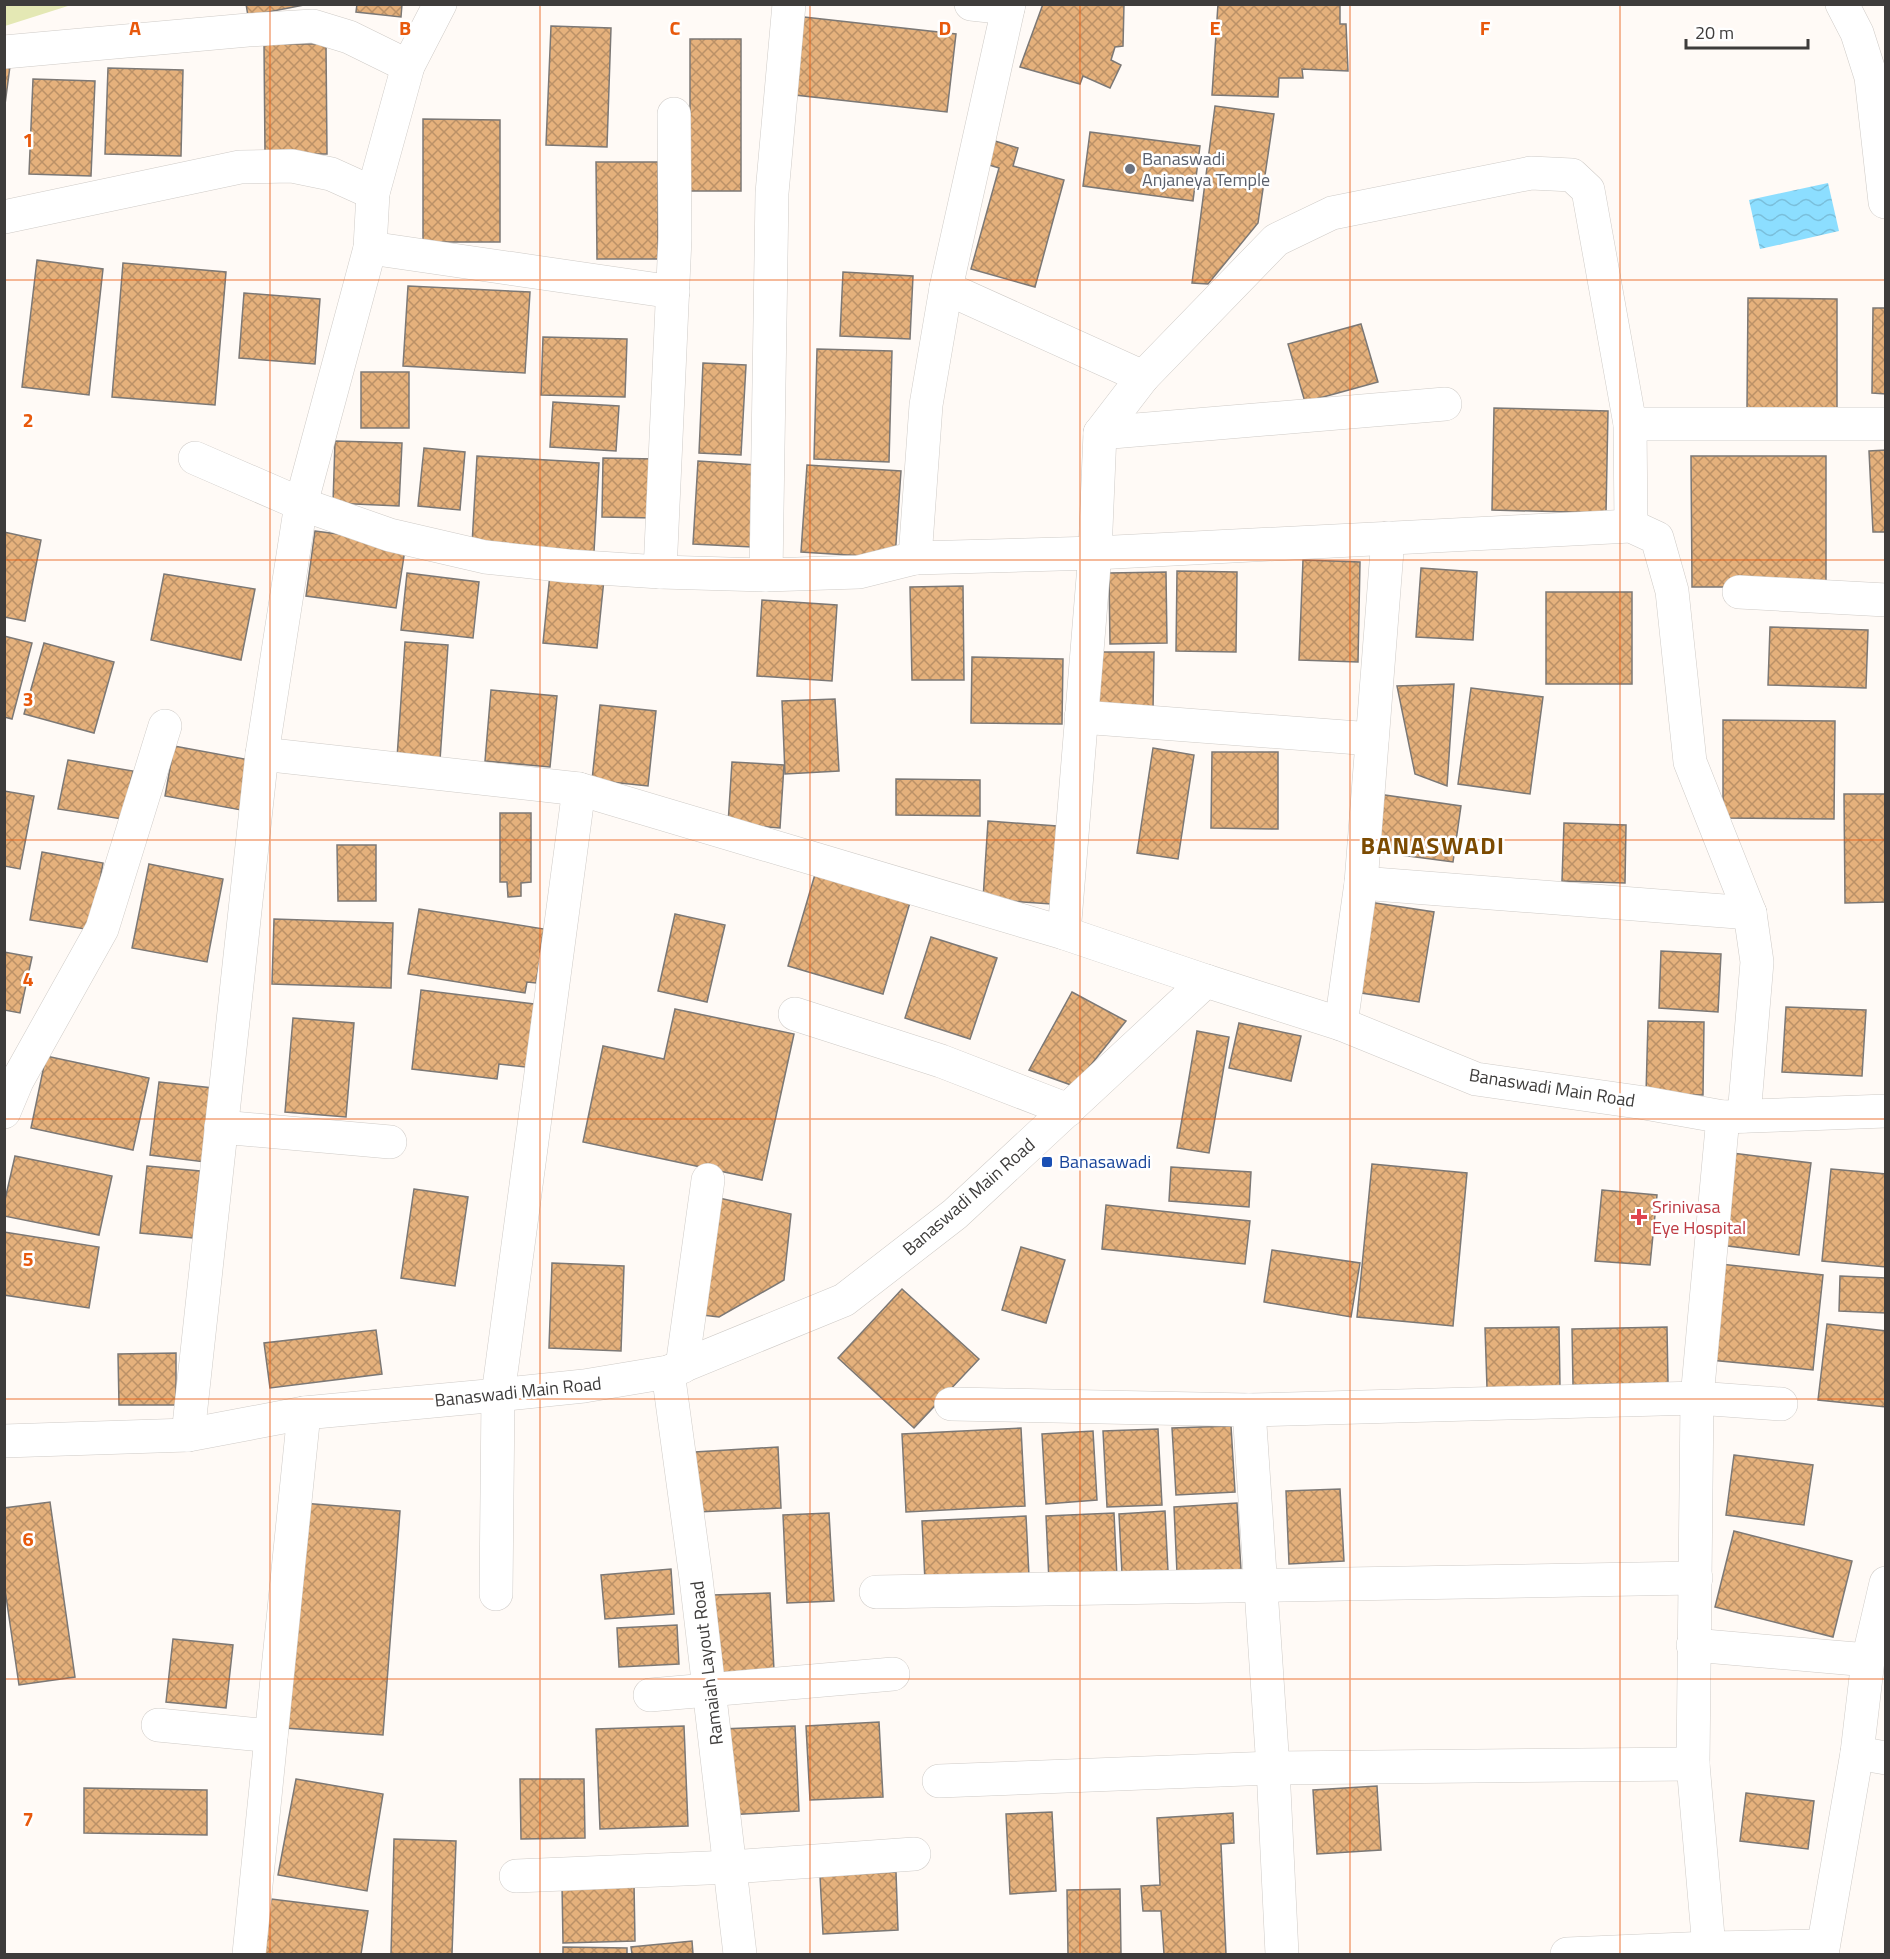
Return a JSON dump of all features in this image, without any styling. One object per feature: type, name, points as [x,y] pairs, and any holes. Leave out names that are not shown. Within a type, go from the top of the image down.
[{"type":"street","points":[[188,1435],[262,754],[301,504],[370,248],[373,193],[408,66],[440,4]]},
{"type":"street","points":[[766,575],[772,193],[789,4]]},
{"type":"street","points":[[915,558],[926,405],[946,288],[1008,6],[971,4]]},
{"type":"street","points":[[1842,4],[1857,33],[1871,77],[1885,202]]},
{"type":"street","points":[[4,52],[313,26],[349,37],[408,66]]},
{"type":"street","points":[[660,572],[675,238],[674,114]]},
{"type":"street","points":[[5,218],[240,167],[292,166],[331,174],[373,193]]},
{"type":"street","points":[[1064,933],[1095,553],[1100,433],[1143,377],[1276,240],[1332,213],[1531,174],[1572,176],[1588,190],[1630,423],[1631,526]]},
{"type":"street","points":[[370,248],[673,292]]},
{"type":"street","points":[[946,288],[1143,377]]},
{"type":"street","points":[[1100,433],[1445,404]]},
{"type":"street","points":[[1630,423],[1886,424]]},
{"type":"street","points":[[195,458],[301,504],[390,535],[485,557],[660,572],[766,575],[859,572],[915,558],[1095,553],[1631,526],[1657,538],[1672,591],[1690,762],[1750,913],[1757,962],[1733,1116],[1697,1398],[1693,1764],[1709,1948]]},
{"type":"street","points":[[1341,1024],[1361,883],[1388,538]]},
{"type":"street","points":[[1739,592],[1886,600]]},
{"type":"street","points":[[1081,717],[1372,739]]},
{"type":"street","points":[[4,1112],[17,1081],[102,929],[165,726]]},
{"type":"street","points":[[262,754],[579,789],[1064,933],[1206,981]]},
{"type":"street","points":[[496,1594],[498,1395],[579,789]]},
{"type":"street","points":[[1361,883],[1750,913]]},
{"type":"street","name":"Banaswadi Main Road","points":[[4,1441],[188,1435],[304,1413],[584,1386],[675,1370],[844,1300],[955,1214],[1206,981],[1341,1024],[1476,1079],[1733,1116],[1886,1111]]},
{"type":"street","points":[[795,1014],[941,1061],[1068,1110]]},
{"type":"street","points":[[221,1126],[390,1142]]},
{"type":"street","name":"Ramaiah Layout Road","points":[[708,1180],[675,1370],[740,1954]]},
{"type":"street","points":[[951,1404],[1249,1410],[1697,1398],[1781,1404]]},
{"type":"street","points":[[1249,1410],[1273,1768],[1282,1954]]},
{"type":"street","points":[[249,1954],[304,1413]]},
{"type":"street","points":[[876,1592],[1696,1578]]},
{"type":"street","points":[[1567,1954],[1709,1948],[1822,1950],[1871,1755],[1868,1660],[1886,1583]]},
{"type":"street","points":[[1693,1645],[1868,1660]]},
{"type":"street","points":[[650,1695],[893,1674]]},
{"type":"street","points":[[158,1725],[271,1736]]},
{"type":"street","points":[[939,1781],[1273,1768],[1693,1764]]},
{"type":"street","points":[[516,1876],[731,1867],[914,1854]]},
{"type":"green space","points":[[5,4],[71,4],[71,5],[5,26]]},
{"type":"water","points":[[1828,183],[1839,231],[1760,249],[1749,200]]},
{"type":"building","points":[[246,4],[309,4],[248,16]]},
{"type":"building","points":[[357,4],[402,4],[401,17],[356,12]]},
{"type":"building","points":[[1043,4],[1124,4],[1123,46],[1115,47],[1111,60],[1121,65],[1110,88],[1083,76],[1080,84],[1020,67]]},
{"type":"building","points":[[1218,4],[1340,4],[1340,24],[1346,24],[1348,71],[1302,69],[1303,78],[1279,78],[1278,97],[1212,95]]},
{"type":"building","points":[[804,17],[956,34],[947,112],[795,95]]},
{"type":"building","points":[[551,26],[611,28],[607,147],[546,145]]},
{"type":"building","points":[[690,39],[741,39],[741,191],[690,191]]},
{"type":"building","points":[[264,44],[326,44],[327,154],[265,154]]},
{"type":"building","points":[[4,65],[10,66],[4,112]]},
{"type":"building","points":[[108,68],[183,70],[181,156],[105,154]]},
{"type":"building","points":[[33,79],[95,81],[91,176],[29,174]]},
{"type":"building","points":[[1215,106],[1274,114],[1258,223],[1208,284],[1192,283]]},
{"type":"building","points":[[423,119],[500,120],[500,242],[423,242]]},
{"type":"building","points":[[1090,132],[1200,146],[1193,201],[1083,186]]},
{"type":"building","points":[[995,141],[1018,148],[1013,166],[1064,180],[1035,287],[971,269],[999,168],[989,165]]},
{"type":"building","points":[[596,162],[658,162],[658,259],[597,259]]},
{"type":"building","points":[[37,260],[103,269],[89,395],[22,387]]},
{"type":"building","points":[[123,263],[226,272],[215,405],[112,397]]},
{"type":"building","points":[[843,272],[913,276],[910,339],[840,336]]},
{"type":"building","points":[[408,286],[530,292],[525,373],[403,366]]},
{"type":"building","points":[[244,293],[320,299],[315,364],[239,358]]},
{"type":"building","points":[[1748,298],[1837,299],[1837,409],[1747,408]]},
{"type":"building","points":[[1873,308],[1886,308],[1886,394],[1872,393]]},
{"type":"building","points":[[1361,324],[1378,382],[1305,402],[1288,344]]},
{"type":"building","points":[[543,337],[627,339],[625,397],[541,395]]},
{"type":"building","points":[[817,349],[892,351],[889,462],[814,459]]},
{"type":"building","points":[[703,363],[746,365],[741,455],[699,453]]},
{"type":"building","points":[[361,372],[409,372],[409,428],[361,428]]},
{"type":"building","points":[[553,402],[619,406],[616,451],[550,447]]},
{"type":"building","points":[[1494,408],[1608,411],[1606,513],[1492,510]]},
{"type":"building","points":[[335,441],[402,443],[399,506],[333,503]]},
{"type":"building","points":[[424,448],[465,452],[460,510],[418,506]]},
{"type":"building","points":[[1886,450],[1886,532],[1873,532],[1869,451]]},
{"type":"building","points":[[477,456],[599,463],[594,552],[472,545]]},
{"type":"building","points":[[1691,456],[1826,456],[1826,587],[1692,587]]},
{"type":"building","points":[[603,458],[655,459],[654,518],[602,517]]},
{"type":"building","points":[[698,461],[757,465],[752,547],[693,544]]},
{"type":"building","points":[[807,465],[901,471],[895,558],[801,552]]},
{"type":"building","points":[[315,531],[406,543],[396,608],[306,596]]},
{"type":"building","points":[[4,532],[41,540],[25,621],[4,617]]},
{"type":"building","points":[[1303,560],[1360,562],[1358,662],[1299,660]]},
{"type":"building","points":[[1421,568],[1477,572],[1473,640],[1416,637]]},
{"type":"building","points":[[1177,571],[1237,572],[1236,652],[1176,651]]},
{"type":"building","points":[[1166,572],[1167,643],[1110,644],[1109,573]]},
{"type":"building","points":[[407,573],[479,582],[473,638],[401,630]]},
{"type":"building","points":[[164,574],[255,589],[241,660],[151,640]]},
{"type":"building","points":[[550,574],[604,579],[597,648],[543,643]]},
{"type":"building","points":[[963,586],[964,680],[912,680],[910,587]]},
{"type":"building","points":[[1546,592],[1632,592],[1632,684],[1546,684]]},
{"type":"building","points":[[762,600],[837,605],[832,681],[757,676]]},
{"type":"building","points":[[1770,627],[1868,630],[1866,688],[1768,685]]},
{"type":"building","points":[[4,636],[32,643],[12,719],[4,717]]},
{"type":"building","points":[[405,642],[448,645],[440,760],[397,758]]},
{"type":"building","points":[[44,643],[114,662],[94,733],[24,714]]},
{"type":"building","points":[[1096,652],[1154,652],[1153,710],[1095,709]]},
{"type":"building","points":[[972,657],[1063,659],[1062,724],[971,723]]},
{"type":"building","points":[[1454,684],[1447,786],[1415,774],[1397,686]]},
{"type":"building","points":[[1471,688],[1543,697],[1530,794],[1458,784]]},
{"type":"building","points":[[491,690],[557,696],[550,767],[485,761]]},
{"type":"building","points":[[835,699],[839,771],[785,774],[782,701]]},
{"type":"building","points":[[600,705],[656,711],[648,786],[592,780]]},
{"type":"building","points":[[1723,720],[1835,721],[1834,819],[1723,818]]},
{"type":"building","points":[[174,746],[250,760],[241,810],[165,796]]},
{"type":"building","points":[[1153,748],[1194,755],[1178,859],[1137,853]]},
{"type":"building","points":[[1212,752],[1278,752],[1278,829],[1211,828]]},
{"type":"building","points":[[68,760],[133,771],[122,819],[58,809]]},
{"type":"building","points":[[732,762],[784,765],[780,828],[728,824]]},
{"type":"building","points":[[896,779],[980,780],[980,816],[896,815]]},
{"type":"building","points":[[4,791],[34,796],[20,869],[4,866]]},
{"type":"building","points":[[1371,793],[1461,806],[1453,862],[1363,850]]},
{"type":"building","points":[[1844,794],[1886,794],[1886,902],[1845,903]]},
{"type":"building","points":[[500,813],[531,813],[531,882],[521,883],[521,896],[508,897],[507,882],[500,882]]},
{"type":"building","points":[[988,821],[1057,826],[1051,904],[983,899]]},
{"type":"building","points":[[1564,823],[1626,825],[1625,883],[1562,881]]},
{"type":"building","points":[[337,845],[376,845],[376,901],[338,901]]},
{"type":"building","points":[[42,852],[103,863],[91,930],[30,920]]},
{"type":"building","points":[[149,864],[223,879],[207,962],[132,948]]},
{"type":"building","points":[[816,871],[911,899],[883,994],[788,966]]},
{"type":"building","points":[[1369,902],[1434,912],[1419,1002],[1355,992]]},
{"type":"building","points":[[419,909],[544,929],[540,952],[552,955],[539,964],[536,983],[527,982],[525,993],[408,974]]},
{"type":"building","points":[[675,914],[725,925],[707,1002],[658,991]]},
{"type":"building","points":[[274,919],[393,923],[391,988],[272,984]]},
{"type":"building","points":[[931,937],[997,958],[970,1039],[905,1018]]},
{"type":"building","points":[[1661,951],[1721,954],[1718,1012],[1659,1008]]},
{"type":"building","points":[[4,952],[32,957],[20,1013],[4,1010]]},
{"type":"building","points":[[421,990],[542,1005],[534,1068],[499,1064],[497,1079],[412,1069]]},
{"type":"building","points":[[1072,992],[1126,1021],[1074,1086],[1029,1070]]},
{"type":"building","points":[[1786,1007],[1866,1010],[1862,1076],[1782,1072]]},
{"type":"building","points":[[675,1009],[794,1034],[762,1180],[583,1142],[603,1046],[664,1059]]},
{"type":"building","points":[[293,1018],[354,1023],[346,1117],[285,1112]]},
{"type":"building","points":[[1648,1021],[1704,1022],[1703,1095],[1646,1094]]},
{"type":"building","points":[[1239,1023],[1301,1036],[1291,1081],[1229,1068]]},
{"type":"building","points":[[1197,1031],[1229,1037],[1209,1153],[1177,1148]]},
{"type":"building","points":[[46,1056],[149,1078],[133,1150],[31,1128]]},
{"type":"building","points":[[159,1082],[213,1088],[205,1162],[150,1155]]},
{"type":"building","points":[[1732,1153],[1811,1163],[1799,1255],[1720,1245]]},
{"type":"building","points":[[15,1156],[112,1176],[99,1235],[4,1216],[4,1204]]},
{"type":"building","points":[[1372,1164],[1467,1173],[1453,1326],[1357,1317]]},
{"type":"building","points":[[147,1166],[200,1171],[193,1238],[140,1233]]},
{"type":"building","points":[[1171,1167],[1251,1172],[1249,1207],[1169,1201]]},
{"type":"building","points":[[1831,1169],[1886,1174],[1886,1267],[1822,1261]]},
{"type":"building","points":[[414,1189],[468,1197],[455,1286],[401,1278]]},
{"type":"building","points":[[1602,1190],[1657,1195],[1650,1265],[1595,1261]]},
{"type":"building","points":[[719,1198],[791,1214],[784,1280],[719,1317],[694,1314]]},
{"type":"building","points":[[1106,1205],[1250,1221],[1245,1264],[1102,1249]]},
{"type":"building","points":[[4,1232],[99,1247],[89,1308],[4,1295]]},
{"type":"building","points":[[1021,1247],[1065,1260],[1046,1323],[1002,1310]]},
{"type":"building","points":[[1272,1250],[1360,1263],[1351,1317],[1264,1302]]},
{"type":"building","points":[[552,1263],[624,1266],[621,1351],[549,1348]]},
{"type":"building","points":[[1720,1264],[1823,1275],[1813,1370],[1710,1360]]},
{"type":"building","points":[[1840,1276],[1886,1278],[1886,1313],[1839,1311]]},
{"type":"building","points":[[902,1289],[979,1359],[914,1428],[838,1358]]},
{"type":"building","points":[[1827,1324],[1886,1331],[1886,1407],[1818,1400]]},
{"type":"building","points":[[1559,1327],[1560,1387],[1487,1388],[1485,1328]]},
{"type":"building","points":[[1667,1327],[1668,1383],[1573,1385],[1572,1329]]},
{"type":"building","points":[[376,1330],[382,1374],[270,1388],[264,1343]]},
{"type":"building","points":[[176,1353],[176,1405],[119,1405],[118,1354]]},
{"type":"building","points":[[1231,1426],[1235,1492],[1176,1495],[1172,1428]]},
{"type":"building","points":[[1021,1428],[1025,1506],[906,1512],[902,1434]]},
{"type":"building","points":[[1158,1429],[1162,1505],[1107,1507],[1103,1431]]},
{"type":"building","points":[[1093,1431],[1097,1500],[1046,1504],[1042,1434]]},
{"type":"building","points":[[778,1447],[781,1508],[698,1512],[695,1452]]},
{"type":"building","points":[[1734,1455],[1813,1465],[1804,1525],[1726,1515]]},
{"type":"building","points":[[1340,1489],[1344,1561],[1289,1564],[1286,1491]]},
{"type":"building","points":[[50,1502],[75,1677],[19,1685],[4,1583],[4,1508]]},
{"type":"building","points":[[302,1503],[400,1511],[383,1735],[285,1728]]},
{"type":"building","points":[[1237,1503],[1241,1570],[1177,1573],[1174,1507]]},
{"type":"building","points":[[1165,1511],[1168,1571],[1122,1574],[1119,1514]]},
{"type":"building","points":[[829,1513],[834,1601],[787,1603],[783,1515]]},
{"type":"building","points":[[1114,1513],[1117,1578],[1049,1582],[1046,1516]]},
{"type":"building","points":[[1026,1516],[1029,1576],[925,1581],[922,1521]]},
{"type":"building","points":[[1734,1531],[1852,1561],[1833,1637],[1715,1607]]},
{"type":"building","points":[[671,1569],[674,1614],[605,1619],[601,1575]]},
{"type":"building","points":[[770,1593],[774,1670],[717,1673],[713,1595]]},
{"type":"building","points":[[677,1625],[679,1664],[619,1667],[617,1628]]},
{"type":"building","points":[[173,1639],[233,1645],[226,1708],[166,1702]]},
{"type":"building","points":[[879,1722],[883,1797],[810,1800],[806,1726]]},
{"type":"building","points":[[684,1726],[688,1826],[600,1829],[596,1729]]},
{"type":"building","points":[[795,1726],[799,1811],[725,1815],[721,1729]]},
{"type":"building","points":[[296,1779],[383,1794],[367,1891],[278,1875]]},
{"type":"building","points":[[520,1779],[584,1779],[585,1838],[521,1839]]},
{"type":"building","points":[[1377,1786],[1381,1850],[1317,1854],[1313,1790]]},
{"type":"building","points":[[84,1788],[207,1790],[207,1835],[84,1833]]},
{"type":"building","points":[[1746,1793],[1814,1801],[1808,1849],[1740,1841]]},
{"type":"building","points":[[1052,1812],[1056,1891],[1010,1894],[1006,1814]]},
{"type":"building","points":[[1233,1813],[1234,1843],[1221,1844],[1226,1954],[1164,1954],[1161,1911],[1143,1911],[1141,1886],[1160,1885],[1157,1818]]},
{"type":"building","points":[[394,1839],[456,1841],[452,1954],[391,1954]]},
{"type":"building","points":[[896,1872],[898,1930],[823,1934],[820,1876]]},
{"type":"building","points":[[634,1883],[635,1941],[563,1943],[562,1884]]},
{"type":"building","points":[[1120,1889],[1121,1954],[1068,1954],[1067,1890]]},
{"type":"building","points":[[271,1899],[368,1911],[361,1954],[263,1954]]},
{"type":"building","points":[[692,1941],[693,1954],[632,1954],[631,1947]]},
{"type":"building","points":[[563,1947],[627,1948],[627,1954],[563,1954]]},
{"type":"place","name":"Banaswadi Anjaneya Temple","points":[[1130,169]]},
{"type":"place","name":"Banasawadi","points":[[1047,1162]]},
{"type":"place","name":"Srinivasa Eye Hospital","points":[[1639,1217]]},
{"type":"district","name":"BANASWADI","points":[[1433,846]]}]
